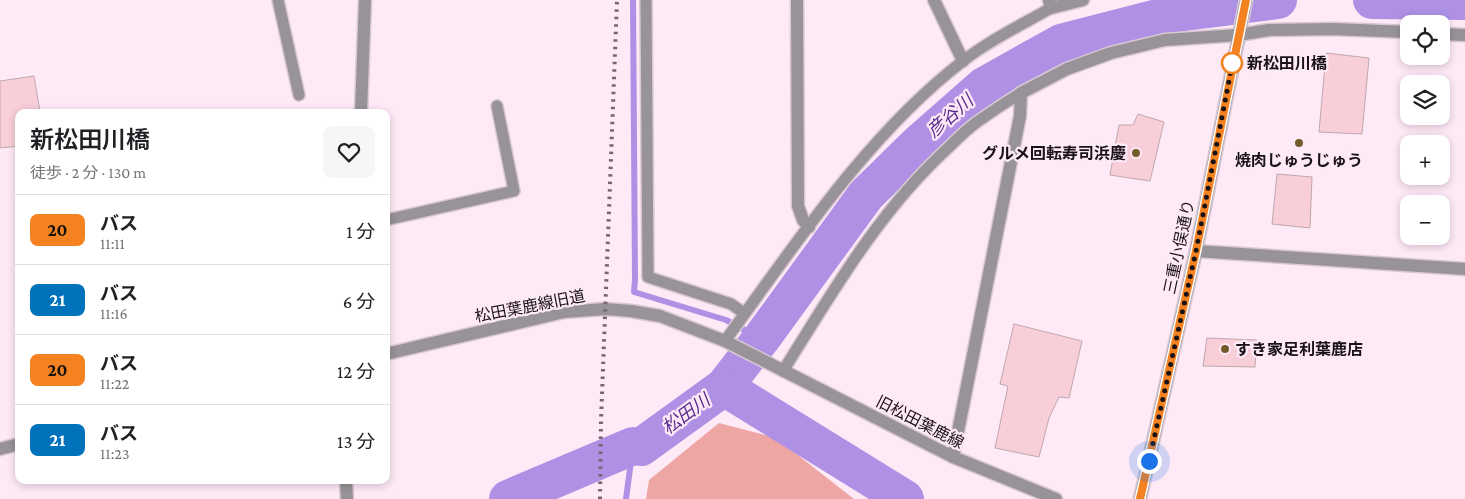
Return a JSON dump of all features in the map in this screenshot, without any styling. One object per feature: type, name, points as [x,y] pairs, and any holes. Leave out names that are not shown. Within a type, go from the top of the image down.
[{"type":"street","points":[[361,109],[365,0]]},
{"type":"street","points":[[797,0],[798,206],[803,220],[809,227]]},
{"type":"street","points":[[934,0],[963,61]]},
{"type":"street","points":[[1050,4],[1083,0]]},
{"type":"street","name":"三重小俣通り","points":[[1140,499],[1196,251],[1246,0]]},
{"type":"street","points":[[953,457],[1020,116],[1021,93],[1067,69],[1111,53],[1165,40],[1238,35],[1269,30],[1400,32]]},
{"type":"street","points":[[1450,34],[1465,34]]},
{"type":"street","points":[[1196,251],[1465,269]]},
{"type":"street","name":"松田葉鹿線旧道","points":[[390,353],[564,312],[582,310],[631,311],[660,316],[731,339],[778,369]]},
{"type":"street","name":"旧松田葉鹿線","points":[[778,369],[953,457],[1056,499]]},
{"type":"street","points":[[0,449],[15,445]]},
{"type":"street","points":[[346,484],[347,499]]},
{"type":"lane","points":[[278,0],[299,95]]},
{"type":"lane","points":[[646,0],[648,277],[731,304],[742,316]]},
{"type":"lane","points":[[731,339],[742,316],[809,227],[856,167],[895,123],[963,61],[1050,4]]},
{"type":"lane","points":[[778,369],[873,232],[909,186],[975,123],[1021,93]]},
{"type":"lane","points":[[390,219],[514,192],[497,106]]},
{"type":"shaded area","points":[[719,423],[776,438],[854,499],[646,499],[649,480]]},
{"type":"building","points":[[1326,53],[1369,58],[1362,134],[1319,132]]},
{"type":"building","points":[[34,76],[40,109],[15,109],[15,146],[0,148],[0,81]]},
{"type":"building","points":[[1138,114],[1164,122],[1150,181],[1110,175],[1119,125],[1133,125]]},
{"type":"building","points":[[1277,174],[1312,177],[1310,228],[1272,224]]},
{"type":"building","points":[[1014,324],[1082,341],[1069,398],[1059,397],[1049,418],[1039,457],[995,448],[1008,386],[1000,384]]},
{"type":"building","points":[[1207,338],[1257,340],[1255,367],[1203,366]]},
{"type":"waterway","points":[[633,0],[634,292],[726,320],[761,339]]},
{"type":"waterway","name":"彦谷川","points":[[724,387],[866,195],[917,145],[984,86],[1061,43],[1177,13],[1278,0]]},
{"type":"waterway","name":"彦谷川","points":[[1372,0],[1465,1]]},
{"type":"waterway","name":"松田川","points":[[508,499],[633,446],[641,447],[724,387],[905,499]]},
{"type":"waterway","points":[[626,499],[633,446]]},
{"type":"railway","points":[[600,499],[601,421],[617,0]]},
{"type":"bus line","name":"20","points":[[1140,499],[1196,251],[1246,0]]},
{"type":"place","name":"新松田川橋","points":[[1232,63]]},
{"type":"place","name":"焼肉じゅうじゅう","points":[[1299,143]]},
{"type":"place","name":"グルメ回転寿司浜慶","points":[[1136,153]]},
{"type":"place","name":"すき家足利葉鹿店","points":[[1225,349]]},
{"type":"route","points":[[1149,461],[1196,251],[1234,55],[1232,63]]}]
